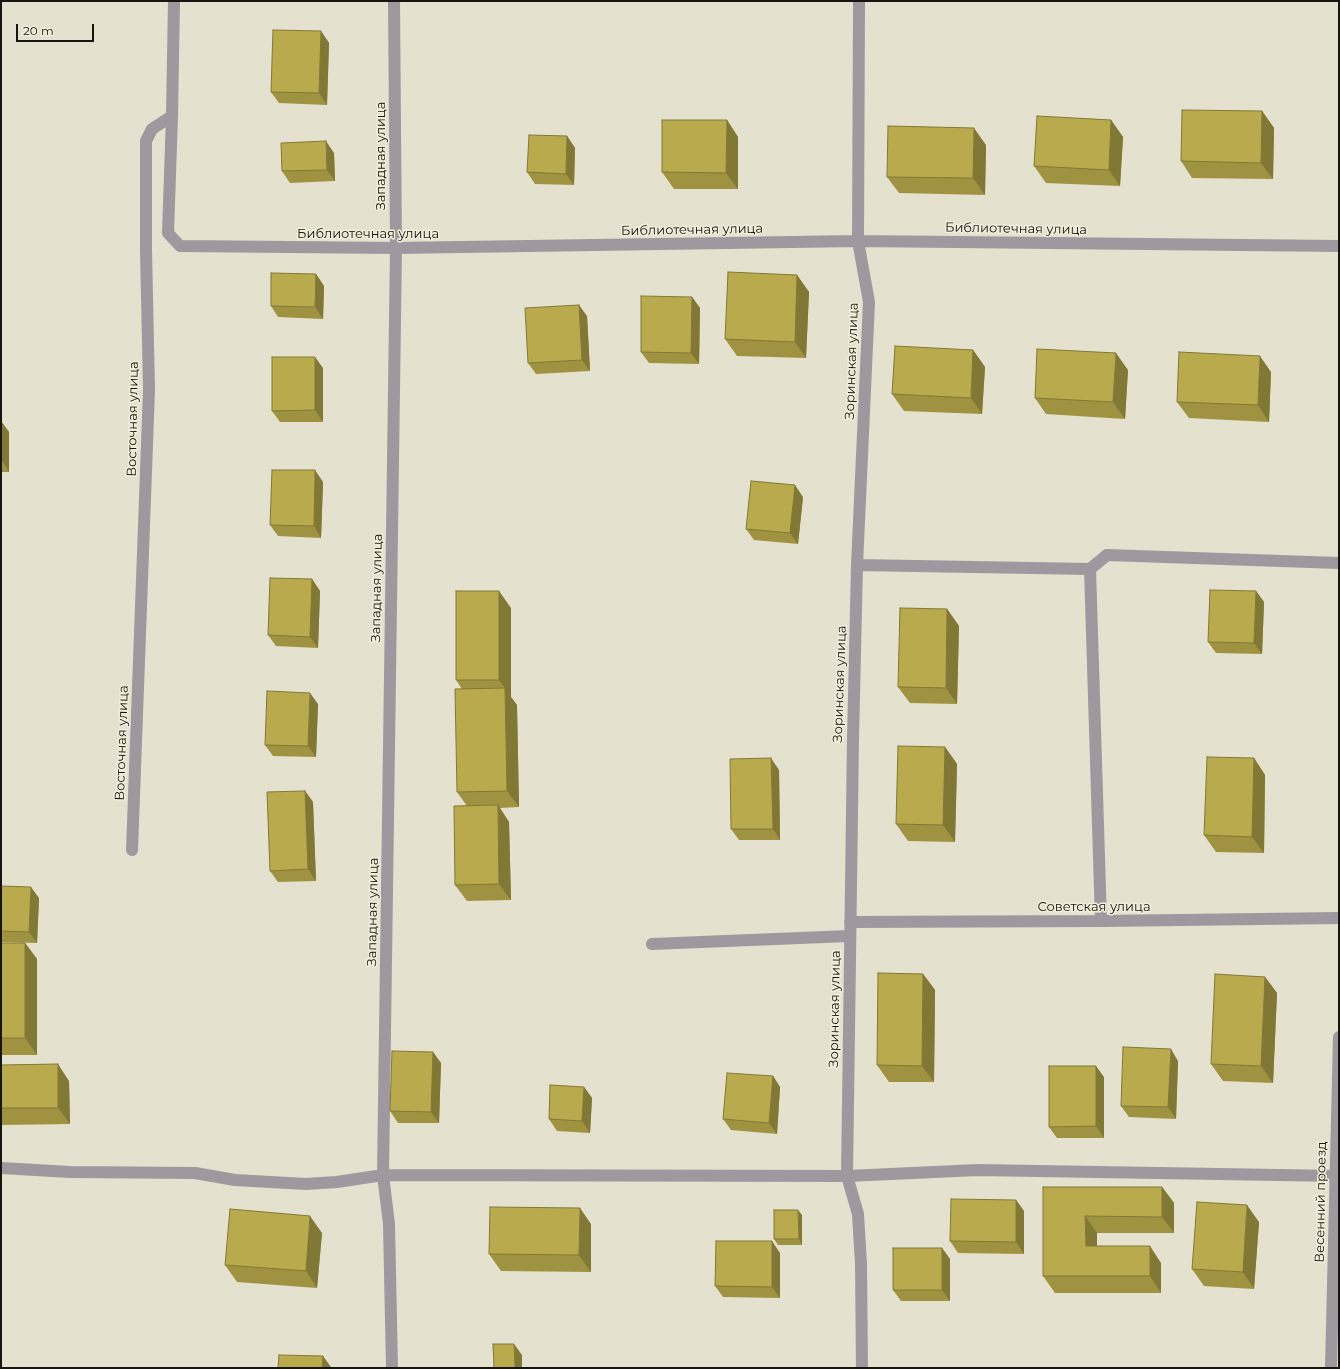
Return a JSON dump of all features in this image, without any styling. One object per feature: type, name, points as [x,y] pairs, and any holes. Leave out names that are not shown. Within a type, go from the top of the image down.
[{"type":"street","points":[[172,116],[174,1]]},
{"type":"street","name":"Западная улица","points":[[392,1368],[389,1224],[384,1175],[396,248],[394,1]]},
{"type":"street","name":"Зоринская улица","points":[[859,1],[858,241],[869,302],[857,566],[852,739],[847,1176],[858,1214],[861,1264],[862,1368]]},
{"type":"street","name":"Библиотечная улица","points":[[172,116],[168,233],[180,246],[396,248],[858,241],[1339,246]]},
{"type":"street","name":"Восточная улица","points":[[132,850],[149,390],[146,250],[146,141],[152,129],[172,116]]},
{"type":"street","points":[[857,566],[1090,569],[1107,555],[1339,563]]},
{"type":"street","points":[[1090,569],[1101,921]]},
{"type":"street","name":"Советская улица","points":[[850,922],[1339,918]]},
{"type":"street","points":[[652,944],[849,936]]},
{"type":"street","name":"Весенний проезд","points":[[1331,1368],[1338,1176],[1339,1037]]},
{"type":"street","points":[[1,1168],[70,1172],[195,1173],[235,1180],[306,1184],[337,1182],[384,1175],[847,1176],[978,1170],[1338,1176]]},
{"type":"building","points":[[273,30],[321,31],[319,93],[271,92]]},
{"type":"building","points":[[1182,110],[1262,111],[1261,163],[1181,161]]},
{"type":"building","points":[[1037,116],[1111,120],[1109,170],[1034,166]]},
{"type":"building","points":[[662,120],[727,120],[726,173],[662,172]]},
{"type":"building","points":[[888,126],[974,128],[973,178],[887,177]]},
{"type":"building","points":[[529,135],[567,136],[566,174],[527,172]]},
{"type":"building","points":[[326,141],[327,170],[282,171],[281,143]]},
{"type":"building","points":[[728,272],[797,275],[795,342],[725,339]]},
{"type":"building","points":[[271,273],[316,274],[315,307],[271,306]]},
{"type":"building","points":[[641,296],[692,297],[691,353],[641,352]]},
{"type":"building","points":[[579,305],[582,360],[528,363],[525,308]]},
{"type":"building","points":[[895,346],[973,350],[971,398],[892,394]]},
{"type":"building","points":[[1037,349],[1116,353],[1113,402],[1035,398]]},
{"type":"building","points":[[1179,352],[1260,356],[1258,405],[1177,402]]},
{"type":"building","points":[[272,357],[315,357],[315,410],[272,411]]},
{"type":"building","points":[[1,421],[2,460],[1,460]]},
{"type":"building","points":[[272,470],[315,470],[314,526],[270,525]]},
{"type":"building","points":[[751,481],[795,485],[790,533],[746,529]]},
{"type":"building","points":[[270,578],[312,579],[310,637],[268,635]]},
{"type":"building","points":[[1210,590],[1256,591],[1254,643],[1208,642]]},
{"type":"building","points":[[456,591],[499,591],[499,680],[456,680]]},
{"type":"building","points":[[900,608],[947,609],[946,688],[898,687]]},
{"type":"building","points":[[505,688],[507,791],[457,792],[455,689]]},
{"type":"building","points":[[267,691],[310,693],[308,746],[265,745]]},
{"type":"building","points":[[898,746],[945,747],[943,825],[896,824]]},
{"type":"building","points":[[1207,757],[1254,758],[1252,837],[1204,835]]},
{"type":"building","points":[[771,758],[773,829],[731,829],[730,759]]},
{"type":"building","points":[[305,791],[308,869],[270,871],[267,792]]},
{"type":"building","points":[[498,805],[499,884],[455,885],[454,806]]},
{"type":"building","points":[[1,886],[31,887],[29,932],[1,931]]},
{"type":"building","points":[[1,943],[25,943],[25,1038],[1,1038]]},
{"type":"building","points":[[878,973],[923,974],[922,1066],[877,1065]]},
{"type":"building","points":[[1215,974],[1265,977],[1261,1066],[1211,1064]]},
{"type":"building","points":[[1123,1047],[1171,1049],[1168,1107],[1121,1106]]},
{"type":"building","points":[[392,1051],[433,1052],[431,1112],[390,1111]]},
{"type":"building","points":[[58,1064],[58,1108],[1,1108],[1,1065]]},
{"type":"building","points":[[1049,1066],[1096,1066],[1096,1126],[1049,1127]]},
{"type":"building","points":[[727,1073],[773,1076],[769,1123],[723,1119]]},
{"type":"building","points":[[550,1085],[584,1087],[582,1121],[549,1119]]},
{"type":"building","points":[[1043,1187],[1162,1187],[1162,1217],[1085,1216],[1086,1246],[1150,1246],[1150,1276],[1043,1276]]},
{"type":"building","points":[[951,1199],[1016,1200],[1016,1242],[950,1241]]},
{"type":"building","points":[[1197,1202],[1247,1205],[1243,1272],[1192,1269]]},
{"type":"building","points":[[490,1207],[580,1208],[579,1255],[489,1254]]},
{"type":"building","points":[[230,1209],[310,1216],[306,1271],[225,1265]]},
{"type":"building","points":[[774,1210],[798,1210],[799,1239],[774,1239]]},
{"type":"building","points":[[716,1241],[772,1241],[772,1287],[715,1286]]},
{"type":"building","points":[[893,1248],[942,1248],[942,1290],[893,1290]]},
{"type":"building","points":[[493,1344],[514,1344],[515,1368],[494,1368]]},
{"type":"building","points":[[279,1355],[323,1356],[322,1368],[278,1368]]}]
